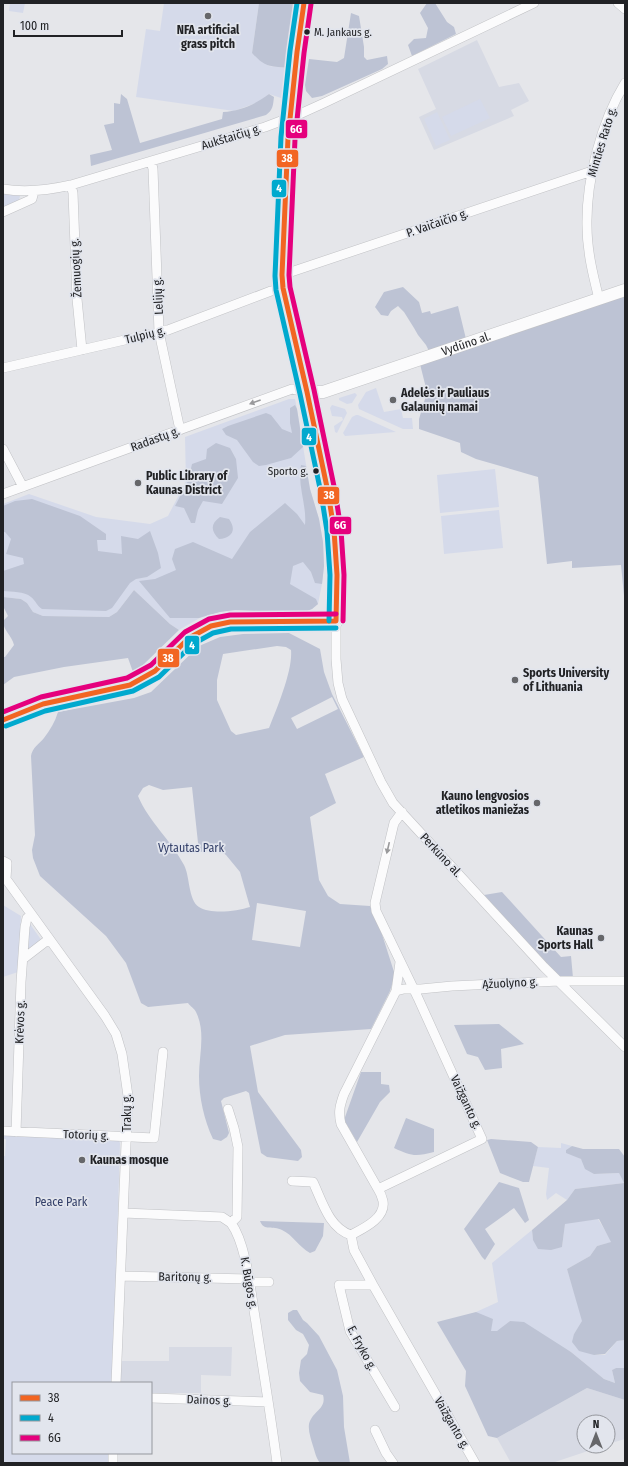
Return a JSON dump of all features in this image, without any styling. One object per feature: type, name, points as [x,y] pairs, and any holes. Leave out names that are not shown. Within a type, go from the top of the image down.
[{"type":"main road","points":[[3,720],[43,704],[130,685],[156,671],[189,638],[211,626],[230,622],[336,621],[337,575],[334,530],[328,492],[283,282],[283,226],[290,118],[304,3]]},
{"type":"street","name":"Aukštaičių g.","points":[[3,189],[47,190],[71,185],[265,127],[290,118],[392,71],[534,3]]},
{"type":"street","points":[[618,3],[625,9]]},
{"type":"street","name":"Minties Rato g.","points":[[598,299],[591,265],[587,228],[588,196],[592,171],[611,110],[625,83]]},
{"type":"street","name":"Lelijų g.","points":[[151,161],[153,170],[159,332],[180,430]]},
{"type":"street","name":"P. Vaičaičio g.","points":[[283,282],[592,171]]},
{"type":"street","name":"Žemuogių g.","points":[[71,185],[73,193],[77,299],[82,350]]},
{"type":"street","points":[[3,212],[32,199],[34,190]]},
{"type":"street","name":"Tulpių g.","points":[[3,368],[179,326],[271,291],[283,282]]},
{"type":"street","name":"Vydūno al.","points":[[307,392],[322,392],[625,290]]},
{"type":"street","name":"Radastų g.","points":[[3,494],[292,389],[307,392]]},
{"type":"street","points":[[3,449],[23,487]]},
{"type":"street","name":"Perkūno al.","points":[[336,621],[336,660],[338,682],[342,699],[383,787],[393,802],[559,981],[625,1046]]},
{"type":"street","name":"Vaižganto g.","points":[[378,1189],[482,1139],[376,911],[375,903],[394,823],[402,812]]},
{"type":"street","points":[[3,861],[7,863],[4,879]]},
{"type":"street","name":"Trakų g.","points":[[4,879],[105,1016],[116,1034],[122,1054],[128,1096],[116,1382]]},
{"type":"street","name":"Krėvos g.","points":[[16,1132],[25,927],[27,918],[32,915]]},
{"type":"street","points":[[23,959],[49,939]]},
{"type":"street","points":[[292,1181],[313,1182],[331,1220],[340,1230],[351,1235],[366,1227],[378,1216],[383,1208],[383,1201],[378,1189],[341,1124],[339,1114],[340,1105],[344,1094],[396,991],[400,960]]},
{"type":"street","name":"Ąžuolyno g.","points":[[396,991],[404,989],[414,990],[452,986],[559,981],[625,981]]},
{"type":"street","name":"Totorių g.","points":[[3,1131],[154,1138],[163,1052]]},
{"type":"street","points":[[123,1213],[222,1217],[231,1223],[237,1217],[239,1157],[237,1138],[228,1109]]},
{"type":"street","name":"K. Būgos g.","points":[[231,1223],[237,1230],[243,1247],[277,1463]]},
{"type":"street","name":"Vaižganto g.","points":[[351,1235],[354,1250],[373,1285],[475,1463]]},
{"type":"street","name":"Baritonų g.","points":[[121,1276],[269,1282]]},
{"type":"street","name":"E. Fryko g.","points":[[373,1285],[340,1285],[350,1331],[395,1407]]},
{"type":"street","name":"Dainos g.","points":[[152,1398],[268,1402]]},
{"type":"street","points":[[375,1430],[386,1453],[393,1463]]},
{"type":"shaded area","points":[[259,3],[296,3],[287,68],[267,65],[260,61],[252,53]]},
{"type":"shaded area","points":[[427,3],[435,3],[447,22],[454,27],[456,34],[412,56],[408,45],[414,39],[426,38],[428,28],[420,13]]},
{"type":"shaded area","points":[[351,13],[359,16],[364,47],[364,57],[367,60],[387,56],[388,64],[382,69],[322,96],[312,98],[306,91],[305,85],[309,59],[337,62],[344,58]]},
{"type":"shaded area","points":[[477,40],[499,87],[519,83],[529,101],[511,110],[514,116],[434,150],[419,117],[436,109],[418,69]]},
{"type":"shaded area","points":[[121,94],[127,99],[140,143],[222,119],[223,112],[248,106],[269,94],[274,97],[273,105],[266,115],[91,166],[90,155],[112,150],[104,125],[114,123],[114,103],[120,104]]},
{"type":"shaded area","points":[[403,287],[419,302],[422,313],[430,311],[431,314],[458,306],[466,339],[429,351],[404,312],[398,306],[391,311],[388,316],[381,315],[375,307],[384,292]]},
{"type":"shaded area","points":[[625,294],[625,606],[621,565],[572,568],[572,561],[547,564],[538,477],[476,459],[461,452],[460,443],[419,429],[419,419],[427,392],[420,364]]},
{"type":"shaded area","points":[[295,405],[297,409],[303,447],[291,458],[259,466],[253,462],[237,440],[226,435],[222,429],[266,413],[271,415],[282,429],[292,433],[290,408]]},
{"type":"shaded area","points":[[216,443],[230,448],[236,459],[238,478],[222,504],[203,501],[198,510],[195,523],[191,523],[184,508],[175,506],[188,481],[192,464],[206,459],[207,449]]},
{"type":"shaded area","points":[[301,465],[306,466],[310,489],[319,519],[323,542],[324,566],[322,584],[315,583],[311,572],[303,562],[293,566],[290,584],[316,599],[318,604],[312,609],[302,613],[235,610],[220,612],[199,618],[170,618],[139,581],[155,579],[176,570],[172,559],[175,549],[193,542],[232,559],[250,532],[285,503],[297,514],[305,525],[305,510],[300,480]]},
{"type":"shaded area","points":[[32,499],[80,516],[106,534],[106,540],[97,540],[98,551],[122,554],[121,536],[138,539],[150,531],[158,553],[161,568],[147,577],[136,579],[130,583],[112,608],[106,611],[42,609],[28,595],[18,592],[3,591],[3,571],[24,564],[23,558],[6,554],[11,539],[5,532],[3,532],[3,506],[15,501]]},
{"type":"shaded area","points":[[220,517],[229,519],[233,530],[227,537],[219,539],[214,533],[213,525],[214,522]]},
{"type":"shaded area","points":[[134,590],[170,624],[179,630],[143,665],[133,672],[128,658],[64,667],[14,677],[3,685],[3,657],[5,657],[14,645],[3,624],[3,621],[8,616],[3,606],[3,597],[21,599],[27,603],[33,612],[43,616],[109,617],[117,612]]},
{"type":"shaded area","name":"Vytautas Park","points":[[289,633],[320,649],[324,672],[332,694],[364,757],[325,774],[336,803],[310,817],[319,880],[328,896],[340,904],[370,906],[380,928],[395,975],[390,991],[371,1029],[285,1035],[250,1046],[258,1092],[301,1150],[302,1157],[298,1161],[267,1157],[261,1153],[249,1093],[246,1091],[224,1098],[221,1101],[229,1133],[227,1137],[221,1141],[213,1139],[205,1116],[200,1092],[199,1076],[201,1027],[195,1011],[188,1003],[148,1007],[141,1003],[126,963],[106,936],[40,876],[33,858],[32,850],[35,835],[31,756],[34,748],[44,738],[50,729],[58,712],[134,698],[151,692],[199,646],[220,637],[243,634]],"holes":[[[277,646],[286,647],[291,650],[290,668],[269,728],[236,735],[231,731],[217,700],[217,680],[223,654]],[[332,697],[338,709],[297,729],[291,718]],[[149,785],[163,790],[192,787],[199,852],[219,850],[226,855],[240,872],[250,907],[232,911],[217,912],[204,909],[195,904],[184,865],[173,847],[154,823],[138,796],[143,788]],[[257,903],[306,911],[300,947],[252,940]]]},
{"type":"shaded area","points":[[502,892],[561,957],[571,956],[573,978],[560,979],[484,895]]},
{"type":"shaded area","points":[[499,1024],[524,1044],[501,1049],[502,1068],[485,1070],[478,1057],[467,1054],[454,1025]]},
{"type":"shaded area","points":[[361,1072],[381,1072],[381,1084],[389,1085],[390,1092],[380,1102],[357,1142],[344,1120]]},
{"type":"shaded area","points":[[406,1118],[434,1129],[434,1152],[422,1155],[413,1155],[394,1148]]},
{"type":"shaded area","points":[[487,1140],[531,1142],[538,1147],[529,1182],[523,1182],[500,1173]]},
{"type":"shaded area","points":[[572,1146],[583,1149],[619,1149],[625,1157],[625,1340],[617,1341],[605,1354],[594,1355],[579,1351],[572,1342],[574,1334],[582,1321],[567,1269],[590,1256],[597,1246],[611,1242],[599,1219],[565,1224],[562,1247],[551,1250],[538,1249],[533,1240],[532,1230],[567,1200],[575,1189],[624,1183],[619,1173],[594,1174],[585,1169],[581,1159],[566,1153],[566,1150]]},
{"type":"shaded area","points":[[499,1182],[519,1188],[529,1220],[525,1223],[514,1208],[485,1229],[495,1244],[485,1260],[464,1229]]},
{"type":"shaded area","points":[[260,1221],[324,1223],[323,1236],[315,1251],[310,1253],[286,1232],[279,1229],[266,1227]]},
{"type":"shaded area","points":[[293,1310],[297,1310],[303,1320],[319,1336],[337,1370],[343,1396],[344,1427],[350,1463],[320,1463],[316,1455],[310,1435],[309,1424],[313,1416],[323,1404],[324,1400],[323,1395],[310,1392],[300,1381],[299,1373],[301,1360],[307,1354],[309,1345],[303,1334],[296,1330],[288,1320],[288,1313]]},
{"type":"shaded area","points":[[476,1312],[493,1319],[491,1331],[497,1331],[510,1321],[524,1322],[571,1352],[604,1379],[615,1383],[612,1370],[616,1368],[625,1368],[625,1400],[587,1388],[497,1438],[488,1436],[465,1386],[466,1371],[437,1322]]},
{"type":"shaded area","points":[[169,1347],[232,1347],[231,1376],[201,1375],[201,1393],[152,1393],[152,1382],[121,1382],[121,1361],[169,1361]]},
{"type":"shaded area","points":[[587,1388],[625,1400],[625,1439],[616,1442],[616,1414],[576,1414],[576,1454],[579,1454],[552,1463],[511,1463],[497,1438]]},
{"type":"green space","points":[[10,3],[25,3],[23,13],[9,11]]},
{"type":"green space","points":[[164,3],[259,3],[252,53],[269,66],[287,68],[284,99],[269,94],[259,102],[234,111],[136,97],[146,29],[160,31]]},
{"type":"green space","points":[[480,99],[490,118],[451,136],[442,117]]},
{"type":"green space","points":[[437,112],[450,140],[436,146],[424,119]]},
{"type":"green space","points":[[3,194],[20,196],[19,200],[3,209]]},
{"type":"green space","points":[[376,388],[384,412],[401,409],[403,418],[412,418],[413,429],[403,429],[359,409],[358,405],[366,392]]},
{"type":"green space","points":[[355,393],[357,395],[352,403],[347,404],[339,400],[339,398]]},
{"type":"green space","points":[[289,399],[295,399],[310,489],[319,519],[323,542],[324,566],[322,584],[318,604],[312,609],[302,613],[254,610],[217,612],[206,615],[179,630],[170,624],[134,590],[117,612],[109,617],[43,616],[33,612],[27,603],[21,599],[3,597],[3,504],[29,494],[96,517],[150,524],[168,516],[186,481],[185,437]]},
{"type":"green space","points":[[332,405],[345,409],[347,413],[337,433],[335,432],[334,426],[343,420],[342,417],[332,416],[330,408]]},
{"type":"green space","points":[[356,415],[396,432],[345,436],[343,433],[352,417]]},
{"type":"green space","points":[[495,469],[499,507],[440,513],[437,475]]},
{"type":"green space","points":[[499,510],[503,548],[444,554],[441,516]]},
{"type":"green space","points":[[3,905],[21,916],[18,972],[3,977]]},
{"type":"green space","points":[[30,924],[42,941],[27,950]]},
{"type":"green space","name":"Peace Park","points":[[3,1135],[119,1141],[120,1143],[113,1382],[12,1382],[12,1454],[111,1454],[110,1463],[3,1463],[3,1156],[5,1156],[6,1139],[3,1139]]},
{"type":"green space","points":[[561,1143],[572,1146],[566,1150],[581,1159],[594,1174],[619,1173],[624,1183],[575,1189],[567,1200],[556,1193],[547,1200],[546,1194],[549,1168],[533,1166],[538,1147],[561,1148]]},
{"type":"green space","points":[[598,1219],[612,1242],[597,1246],[590,1256],[567,1269],[583,1321],[574,1334],[594,1355],[605,1355],[617,1341],[625,1340],[625,1368],[616,1368],[612,1370],[615,1383],[604,1379],[571,1352],[510,1321],[497,1332],[491,1331],[476,1312],[498,1302],[492,1263],[532,1230],[533,1240],[562,1247],[565,1223]]},
{"type":"transit line","name":"4","points":[[297,3],[290,51],[281,137],[275,276],[276,290],[321,493],[327,531],[330,575],[329,621]]},
{"type":"transit line","name":"38","points":[[304,3],[288,138],[282,275],[283,288],[328,492],[334,530],[337,575],[336,621]]},
{"type":"transit line","name":"6G","points":[[311,4],[295,139],[289,275],[290,287],[314,390],[335,491],[341,530],[344,575],[343,621]]},
{"type":"transit line","name":"6G","points":[[3,712],[41,697],[127,678],[151,665],[185,632],[209,619],[230,615],[336,614]]},
{"type":"transit line","name":"38","points":[[3,720],[43,704],[130,685],[155,671],[189,638],[211,626],[230,622],[336,621]]},
{"type":"transit line","name":"4","points":[[6,726],[45,711],[133,691],[159,677],[193,644],[213,633],[231,629],[336,628]]},
{"type":"place","name":"NFA artificial grass pitch","points":[[208,16]]},
{"type":"place","name":"M. Jankaus g.","points":[[307,32]]},
{"type":"place","name":"Adelės ir Pauliaus Galaunių namai","points":[[393,400]]},
{"type":"place","name":"Sporto g.","points":[[316,471]]},
{"type":"place","name":"Public Library of Kaunas District","points":[[138,483]]},
{"type":"place","name":"Sports University of Lithuania","points":[[515,680]]},
{"type":"place","name":"Kauno lengvosios atletikos maniežas","points":[[537,803]]},
{"type":"place","name":"Kaunas Sports Hall","points":[[601,938]]},
{"type":"place","name":"Kaunas mosque","points":[[82,1160]]}]
